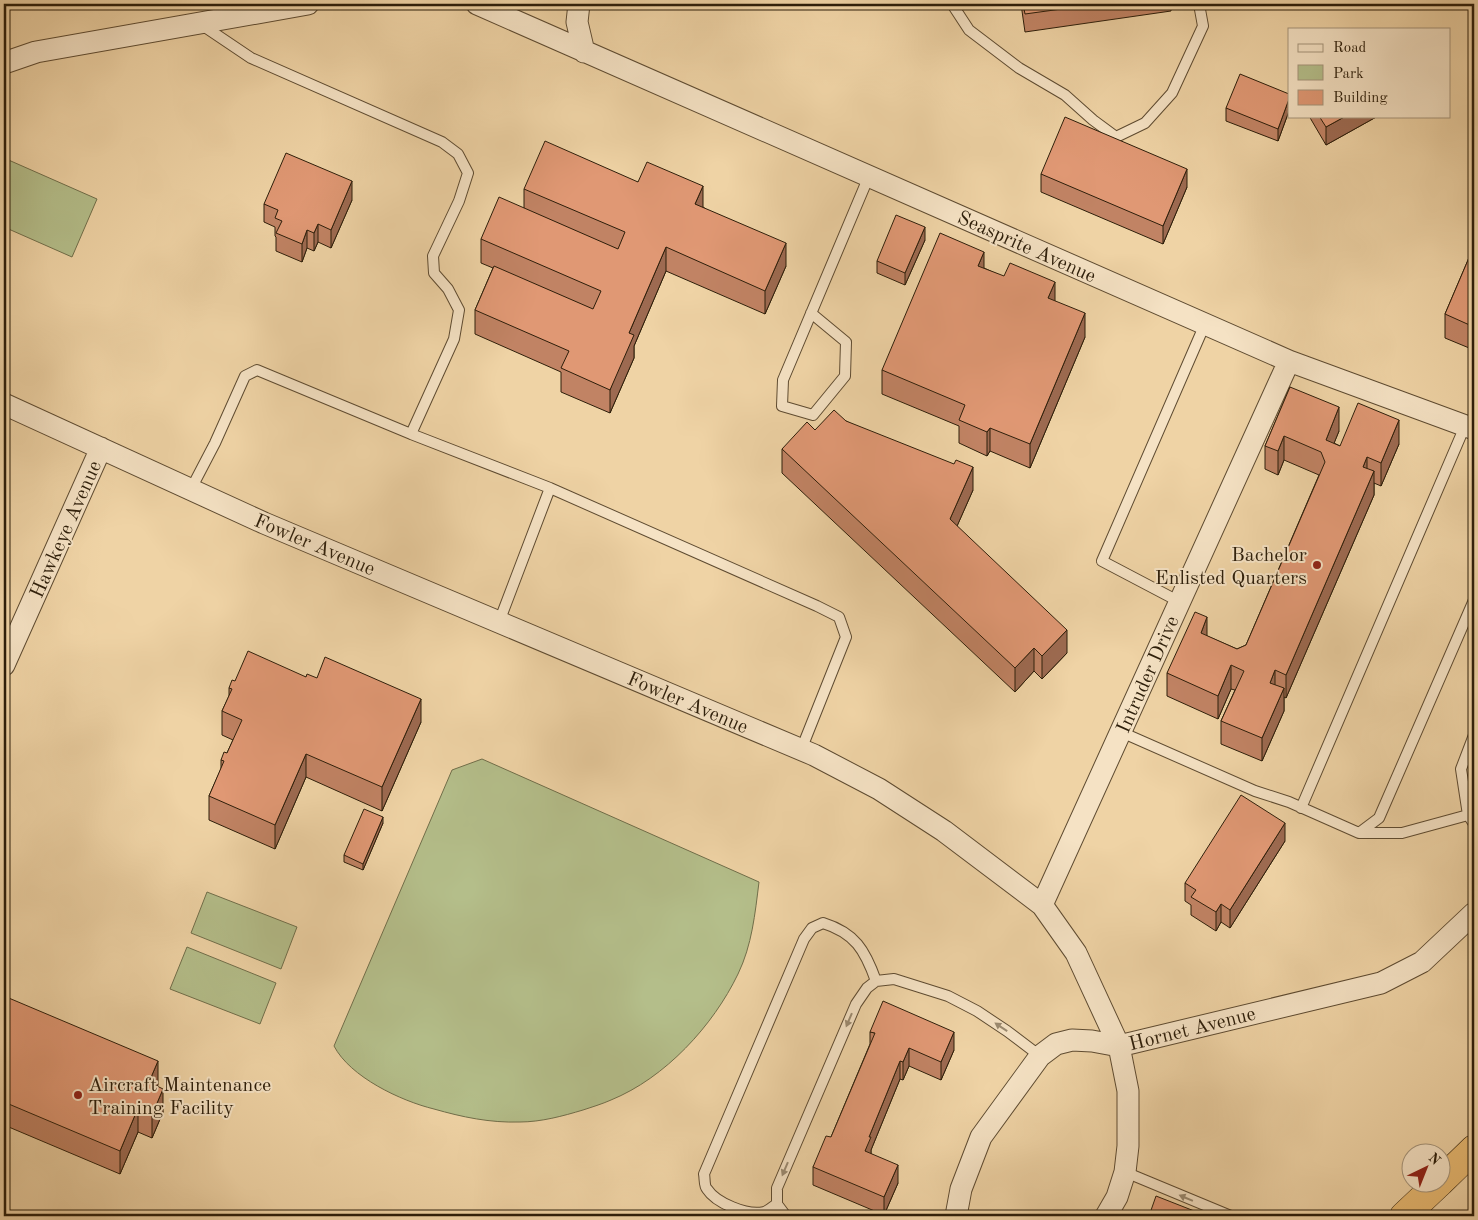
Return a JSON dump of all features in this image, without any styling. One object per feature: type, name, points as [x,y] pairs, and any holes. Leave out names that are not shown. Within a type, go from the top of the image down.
[{"type":"highway","points":[[1450,1172],[1474,1149]]},
{"type":"highway","points":[[1404,1216],[1429,1192]]},
{"type":"street","points":[[4,63],[36,52],[308,4]]},
{"type":"street","name":"Seasprite Avenue","points":[[477,4],[1289,361],[1470,428]]},
{"type":"street","points":[[579,4],[577,22],[584,52]]},
{"type":"street","name":"Intruder Drive","points":[[1042,905],[1289,361]]},
{"type":"street","name":"Fowler Avenue","points":[[4,404],[264,523],[801,750],[878,789],[944,831],[1042,905],[1076,953],[1119,1046],[1128,1091],[1128,1146],[1125,1172],[1117,1198],[1106,1216]]},
{"type":"street","name":"Hawkeye Avenue","points":[[4,664],[101,448]]},
{"type":"street","name":"Hornet Avenue","points":[[956,1216],[961,1188],[981,1137],[1040,1056],[1056,1044],[1072,1040],[1092,1041],[1119,1046],[1381,982],[1422,962],[1474,913]]},
{"type":"lane","points":[[952,4],[969,30],[1019,68],[1065,95],[1116,137],[1145,123],[1172,93],[1202,26],[1199,4]]},
{"type":"lane","points":[[199,23],[251,58],[442,142],[458,154],[468,173],[458,201],[433,256],[434,273],[448,289],[459,310],[454,339],[411,434]]},
{"type":"lane","points":[[811,313],[846,342],[845,376],[813,415],[782,406],[783,380],[811,313],[869,176]]},
{"type":"lane","points":[[1180,602],[1102,561],[1205,324]]},
{"type":"lane","points":[[190,489],[215,443],[245,376],[257,370],[411,434],[550,488],[838,617],[846,637],[801,750]]},
{"type":"lane","points":[[1301,808],[1470,428]]},
{"type":"lane","points":[[500,622],[550,488]]},
{"type":"lane","points":[[1359,833],[1379,818],[1474,600]]},
{"type":"lane","points":[[1121,732],[1255,792],[1290,802],[1359,833],[1402,833],[1468,815]]},
{"type":"lane","points":[[1474,735],[1461,769],[1468,815],[1474,824]]},
{"type":"lane","points":[[777,1204],[764,1212],[732,1207],[718,1200],[706,1188],[704,1174],[804,939],[812,928],[823,923],[836,927],[854,940],[868,957],[876,980]]},
{"type":"lane","points":[[786,1216],[777,1204],[777,1188],[856,1004],[867,988],[876,980],[894,979],[948,996],[977,1011],[1040,1056]]},
{"type":"lane","points":[[1125,1172],[1231,1216]]},
{"type":"green space","points":[[4,158],[97,199],[72,257],[4,227]]},
{"type":"green space","points":[[482,759],[759,882],[752,929],[743,963],[728,993],[701,1031],[668,1064],[631,1090],[597,1105],[544,1120],[509,1122],[476,1119],[421,1105],[392,1094],[364,1077],[352,1068],[334,1046],[452,770]]},
{"type":"green space","points":[[207,892],[297,927],[281,969],[191,933]]},
{"type":"green space","points":[[187,947],[276,983],[260,1024],[170,989]]},
{"type":"building","points":[[1023,4],[1098,4],[1025,14]]},
{"type":"building","points":[[1240,74],[1288,94],[1288,102],[1278,129],[1226,108]]},
{"type":"building","points":[[1065,117],[1187,169],[1163,226],[1041,174]]},
{"type":"building","points":[[1320,118],[1342,118],[1326,127]]},
{"type":"building","points":[[545,141],[638,182],[647,162],[703,186],[695,204],[786,243],[765,291],[666,247],[629,333],[634,335],[610,390],[561,368],[569,351],[475,310],[494,266],[593,309],[601,291],[481,239],[499,197],[618,249],[625,232],[524,189]]},
{"type":"building","points":[[286,153],[352,181],[331,230],[318,224],[314,233],[307,230],[302,244],[276,233],[282,221],[275,218],[278,210],[264,204]]},
{"type":"building","points":[[896,215],[925,227],[905,273],[877,261]]},
{"type":"building","points":[[940,233],[984,252],[978,266],[1004,276],[1010,263],[1055,282],[1048,298],[1085,313],[1030,444],[990,428],[987,432],[959,420],[965,405],[882,370]]},
{"type":"building","points":[[1474,246],[1474,327],[1445,314]]},
{"type":"building","name":"Bachelor Enlisted Quarters","points":[[1290,387],[1339,407],[1326,440],[1340,446],[1358,403],[1399,420],[1381,463],[1367,457],[1363,467],[1374,471],[1286,675],[1275,670],[1270,683],[1284,688],[1262,738],[1221,721],[1244,671],[1231,665],[1218,696],[1167,673],[1195,612],[1207,617],[1201,633],[1237,649],[1246,645],[1325,462],[1321,452],[1284,436],[1278,451],[1265,446]]},
{"type":"building","points":[[834,410],[846,421],[954,464],[956,460],[973,467],[950,519],[1067,630],[1042,656],[1034,648],[1015,668],[782,449],[807,422],[815,430]]},
{"type":"building","points":[[248,651],[306,677],[307,674],[317,678],[325,657],[421,699],[382,787],[306,754],[275,825],[209,796],[224,761],[221,760],[224,752],[227,753],[242,720],[222,711],[232,689],[229,688],[232,680],[235,681]]},
{"type":"building","points":[[1241,795],[1285,823],[1230,910],[1221,904],[1216,912],[1191,897],[1196,890],[1185,883]]},
{"type":"building","points":[[364,809],[383,817],[363,864],[344,855]]},
{"type":"building","name":"Aircraft Maintenance Training Facility","points":[[4,996],[158,1061],[149,1082],[163,1089],[152,1115],[138,1108],[120,1151],[4,1102]]},
{"type":"building","points":[[883,1001],[954,1032],[941,1062],[909,1048],[903,1062],[900,1061],[865,1151],[898,1165],[884,1197],[813,1167],[826,1136],[831,1137],[875,1033],[870,1032]]},
{"type":"building","points":[[1156,1196],[1207,1216],[1149,1216]]},
{"type":"place","name":"Bachelor Enlisted Quarters","points":[[1317,565]]},
{"type":"place","name":"Aircraft Maintenance Training Facility","points":[[78,1095]]}]
